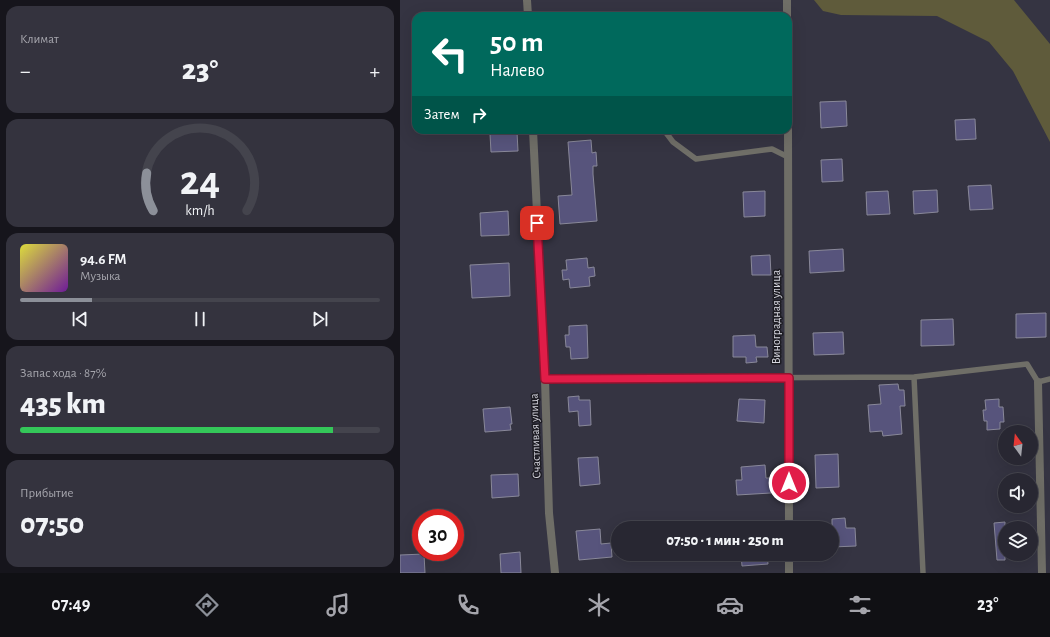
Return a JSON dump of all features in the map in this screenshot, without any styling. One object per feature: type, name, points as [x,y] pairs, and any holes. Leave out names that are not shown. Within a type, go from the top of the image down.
[{"type":"street","points":[[527,0],[528,12]]},
{"type":"street","points":[[787,0],[787,12]]},
{"type":"street","name":"Счастливая улица","points":[[533,134],[545,379],[549,513],[555,573]]},
{"type":"street","name":"Виноградная улица","points":[[788,134],[789,521]]},
{"type":"street","points":[[1038,382],[1042,573]]},
{"type":"street","points":[[789,561],[789,573]]},
{"type":"lane","points":[[667,134],[674,142],[696,159],[772,149],[788,157]]},
{"type":"lane","points":[[545,379],[914,377],[1027,364],[1038,382],[1050,379]]},
{"type":"lane","points":[[914,377],[923,573]]},
{"type":"shaded area","points":[[814,0],[1014,0],[1050,44],[1050,142],[1013,71],[989,42],[937,16],[841,15],[823,11]]},
{"type":"building","points":[[846,101],[847,126],[821,128],[820,102]]},
{"type":"building","points":[[975,119],[976,139],[956,140],[955,120]]},
{"type":"building","points":[[490,134],[517,134],[518,151],[491,152]]},
{"type":"building","points":[[591,140],[592,153],[596,152],[597,166],[593,166],[593,174],[597,221],[560,224],[558,196],[572,195],[568,142]]},
{"type":"building","points":[[842,159],[843,181],[822,182],[821,160]]},
{"type":"building","points":[[991,185],[993,209],[970,210],[968,186]]},
{"type":"building","points":[[937,190],[938,212],[914,214],[913,191]]},
{"type":"building","points":[[765,191],[765,216],[744,217],[743,192]]},
{"type":"building","points":[[888,191],[890,214],[867,215],[866,192]]},
{"type":"building","points":[[508,211],[509,235],[481,236],[480,213]]},
{"type":"building","points":[[843,249],[844,271],[810,273],[809,251]]},
{"type":"building","points":[[770,255],[771,275],[752,275],[751,256]]},
{"type":"building","points":[[587,258],[588,268],[594,267],[595,276],[589,277],[590,286],[570,288],[569,279],[563,280],[562,270],[567,270],[566,260]]},
{"type":"building","points":[[509,263],[510,296],[472,298],[470,265]]},
{"type":"building","points":[[1046,313],[1046,337],[1016,338],[1016,314]]},
{"type":"building","points":[[953,319],[954,345],[921,346],[921,320]]},
{"type":"building","points":[[587,325],[588,358],[571,359],[570,347],[566,347],[565,335],[569,335],[569,326]]},
{"type":"building","points":[[843,332],[844,354],[814,355],[813,333]]},
{"type":"building","points":[[755,335],[756,347],[767,347],[768,357],[756,357],[757,362],[746,363],[746,357],[733,357],[733,336]]},
{"type":"building","points":[[898,384],[899,390],[904,390],[905,406],[900,406],[902,434],[883,436],[882,431],[870,432],[868,405],[881,404],[879,385]]},
{"type":"building","points":[[579,396],[579,400],[590,400],[591,425],[579,426],[578,411],[569,412],[568,397]]},
{"type":"building","points":[[739,399],[765,400],[764,423],[737,421]]},
{"type":"building","points":[[999,399],[999,407],[1003,407],[1004,422],[1000,422],[998,429],[987,430],[987,421],[984,421],[983,410],[986,410],[985,400]]},
{"type":"building","points":[[510,407],[512,424],[510,424],[511,430],[485,432],[483,409]]},
{"type":"building","points":[[838,454],[839,487],[816,488],[815,455]]},
{"type":"building","points":[[598,457],[600,484],[580,486],[578,458]]},
{"type":"building","points":[[765,465],[766,478],[770,478],[771,493],[737,495],[736,480],[742,480],[741,467]]},
{"type":"building","points":[[518,474],[519,496],[492,498],[491,475]]},
{"type":"building","points":[[845,518],[846,528],[855,528],[856,546],[839,547],[839,521],[832,521],[832,519]]},
{"type":"building","points":[[994,523],[998,523],[998,560],[997,560]]},
{"type":"building","points":[[600,529],[601,544],[611,543],[611,557],[579,560],[576,531]]},
{"type":"building","points":[[520,552],[521,573],[501,573],[500,554]]},
{"type":"building","points":[[412,554],[412,561],[424,561],[425,573],[400,573],[400,555]]},
{"type":"building","points":[[742,561],[768,561],[768,564],[742,566]]},
{"type":"route","points":[[537,223],[545,379],[789,378],[789,483]]}]
